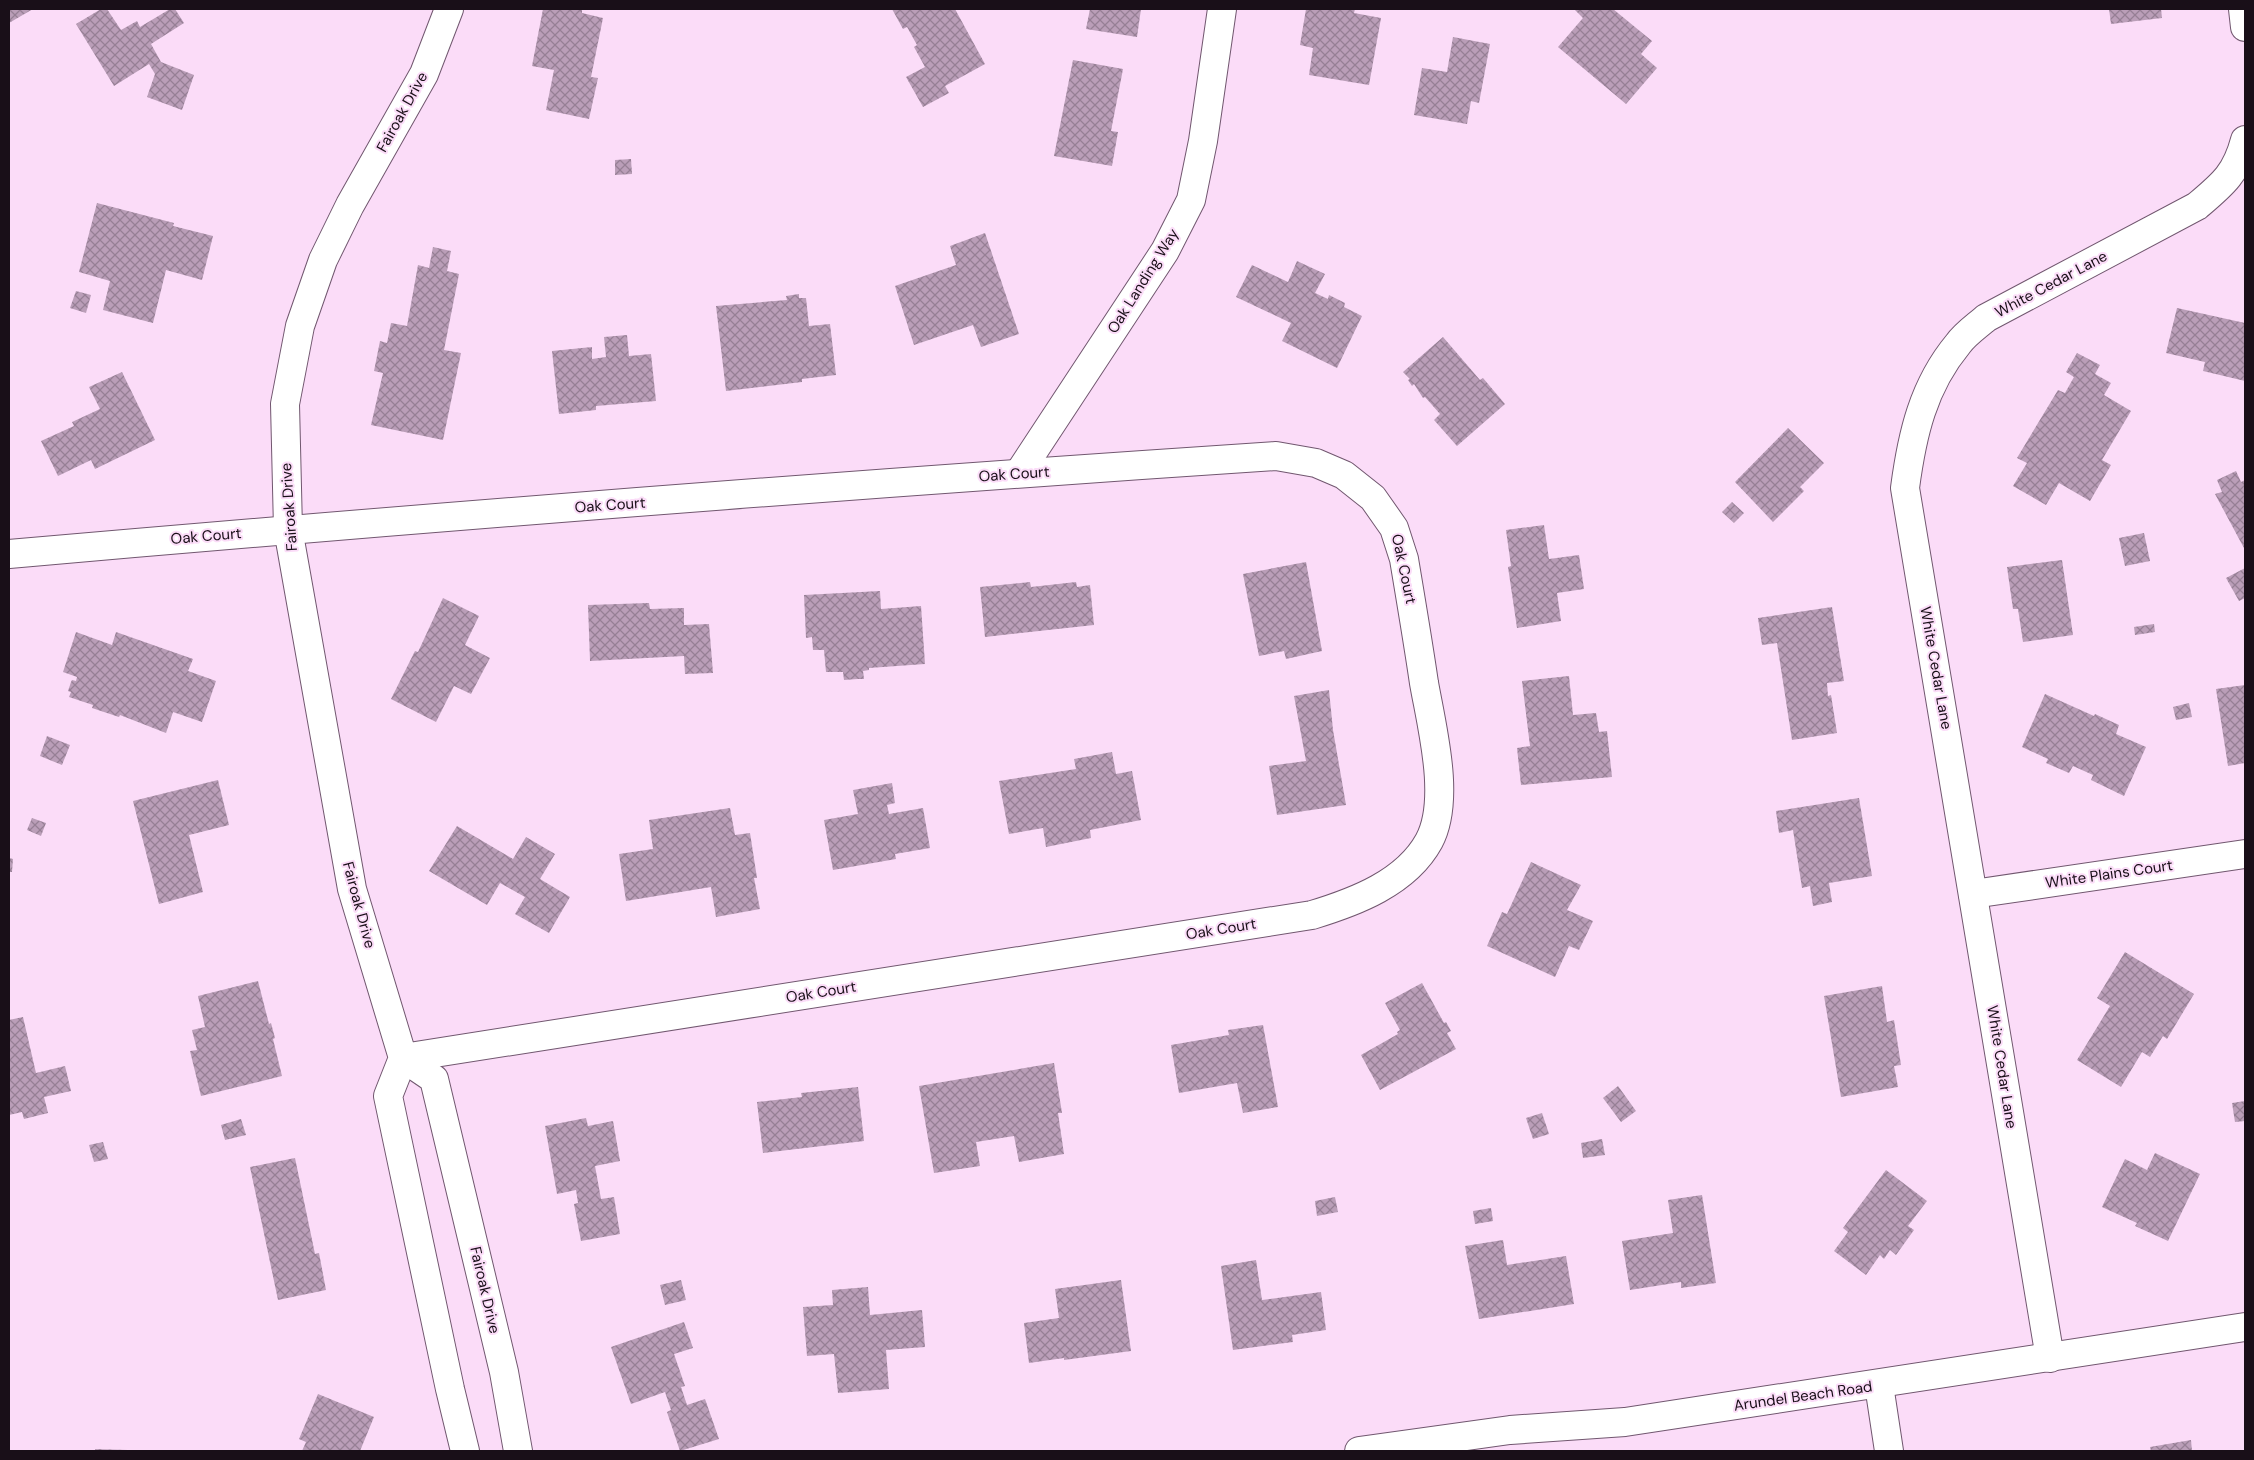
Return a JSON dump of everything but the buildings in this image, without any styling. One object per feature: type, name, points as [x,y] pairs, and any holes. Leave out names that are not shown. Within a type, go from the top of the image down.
[{"type":"street","name":"Fairoak Drive","points":[[450,9],[424,74],[350,205],[323,260],[300,326],[285,404],[288,529],[352,889],[403,1058],[434,1079],[497,1344],[518,1451]]},
{"type":"street","name":"Oak Landing Way","points":[[1020,473],[1165,251],[1191,200],[1203,141],[1222,9]]},
{"type":"street","points":[[2243,9],[2245,27]]},
{"type":"street","name":"White Cedar Lane","points":[[2050,1358],[1905,488],[1910,445],[1920,410],[1940,370],[1958,343],[1986,318],[2197,206],[2224,183],[2243,156]]},
{"type":"street","name":"Oak Court","points":[[9,554],[288,529],[1020,473],[1276,456],[1316,463],[1344,475],[1372,498],[1394,528],[1404,559],[1438,769],[1438,809],[1429,841],[1409,866],[1378,890],[1346,904],[1312,915],[403,1058]]},
{"type":"street","name":"White Plains Court","points":[[1973,894],[2245,854]]},
{"type":"street","points":[[403,1058],[388,1096],[448,1380],[465,1451]]},
{"type":"street","name":"Arundel Beach Road","points":[[1359,1451],[1510,1430],[1625,1422],[2245,1328]]},
{"type":"street","points":[[1879,1385],[1889,1451]]}]
